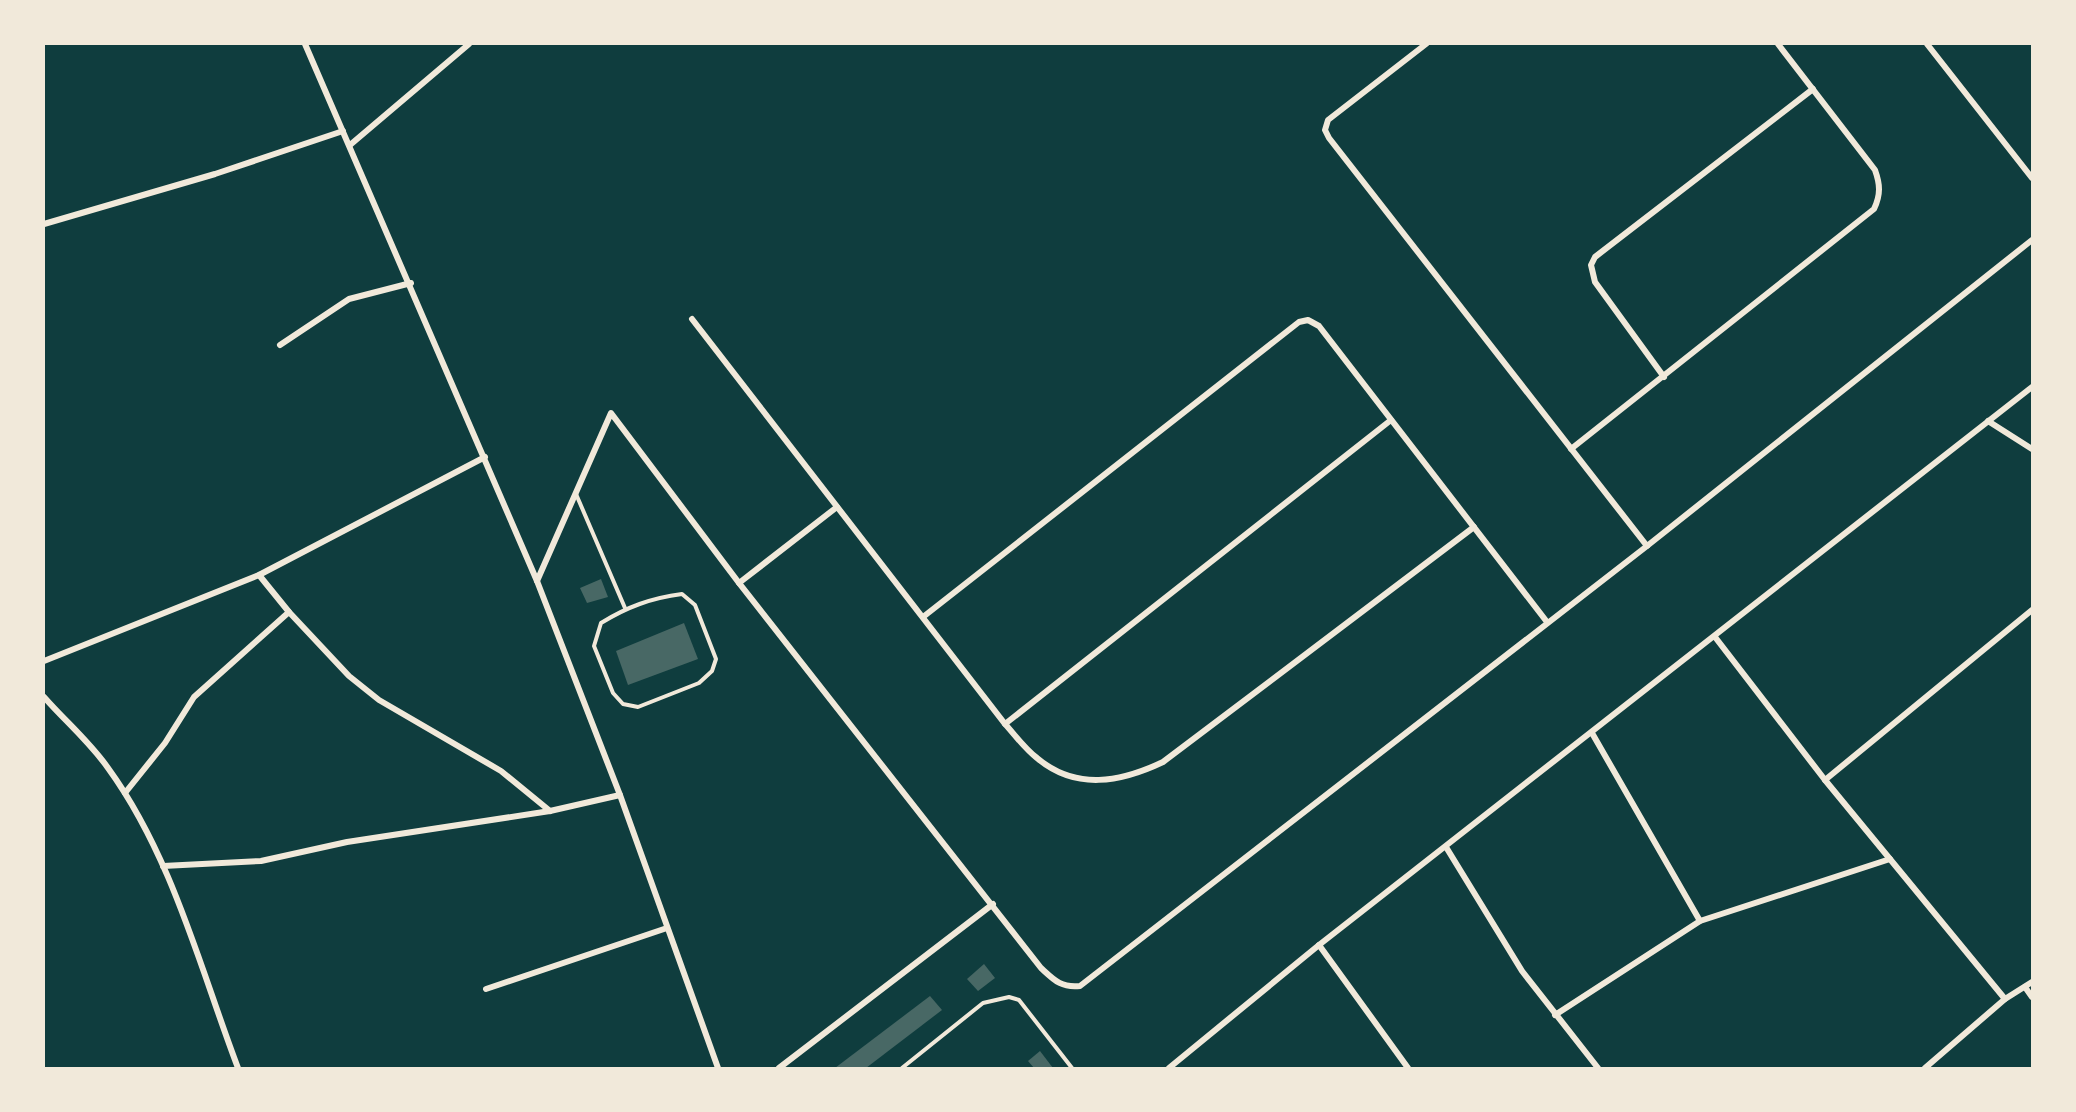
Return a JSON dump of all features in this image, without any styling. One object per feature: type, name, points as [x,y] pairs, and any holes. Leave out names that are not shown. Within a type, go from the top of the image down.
[{"type":"street","points":[[305,44],[411,283],[537,581],[620,795],[718,1068]]},
{"type":"street","points":[[350,145],[469,44]]},
{"type":"street","points":[[1426,44],[1328,120],[1325,130],[1370,192],[1647,546]]},
{"type":"street","points":[[1571,449],[1874,208],[1879,198],[1880,183],[1875,170],[1778,44]]},
{"type":"street","points":[[1928,44],[2032,178]]},
{"type":"street","points":[[1664,377],[1595,282],[1591,265],[1595,257],[1813,89]]},
{"type":"street","points":[[44,224],[215,174],[343,131]]},
{"type":"street","points":[[537,581],[610,413],[739,583],[1041,968],[1057,983],[1068,987],[1080,986],[1647,546],[2032,240]]},
{"type":"street","points":[[280,345],[349,299],[411,283]]},
{"type":"street","points":[[692,320],[1005,724],[1037,759],[1061,772],[1088,780],[1115,780],[1141,773],[1163,762],[1474,527]]},
{"type":"street","points":[[923,617],[1299,322],[1308,320],[1318,326],[1547,622]]},
{"type":"street","points":[[1169,1068],[1319,945],[2032,387]]},
{"type":"street","points":[[1005,724],[1391,420]]},
{"type":"street","points":[[1988,422],[2032,449]]},
{"type":"street","points":[[44,661],[259,576],[485,457]]},
{"type":"street","points":[[739,583],[837,507]]},
{"type":"street","points":[[259,576],[349,676],[379,700],[501,771],[550,811]]},
{"type":"street","points":[[1825,780],[2032,610]]},
{"type":"street","points":[[125,793],[165,743],[194,697],[289,612]]},
{"type":"street","points":[[1715,637],[1825,780],[2005,999]]},
{"type":"street","points":[[44,697],[96,752],[125,793],[163,866],[238,1068]]},
{"type":"street","points":[[1592,733],[1700,921]]},
{"type":"street","points":[[163,866],[261,861],[347,842],[550,811],[620,795]]},
{"type":"street","points":[[1446,847],[1522,971],[1598,1068]]},
{"type":"street","points":[[1555,1015],[1700,921],[1890,859]]},
{"type":"street","points":[[779,1068],[993,904]]},
{"type":"street","points":[[486,989],[666,927]]},
{"type":"street","points":[[1319,945],[1408,1068]]},
{"type":"street","points":[[1924,1068],[2005,999],[2032,982]]},
{"type":"street","points":[[2025,987],[2032,997]]},
{"type":"lane","points":[[576,495],[625,608]]},
{"type":"lane","points":[[682,594],[695,606],[716,659],[712,671],[699,683],[638,707],[623,704],[613,693],[594,646],[601,623],[625,608],[659,597],[682,594]]},
{"type":"lane","points":[[902,1068],[983,1003],[1009,997],[1019,1000],[1072,1068]]},
{"type":"building","points":[[601,579],[608,597],[587,603],[580,588]]},
{"type":"building","points":[[684,623],[698,659],[628,685],[616,651]]},
{"type":"building","points":[[984,964],[995,978],[978,991],[967,979]]},
{"type":"building","points":[[930,996],[942,1010],[866,1068],[835,1068]]},
{"type":"building","points":[[1040,1051],[1053,1068],[1034,1068],[1028,1061]]}]
